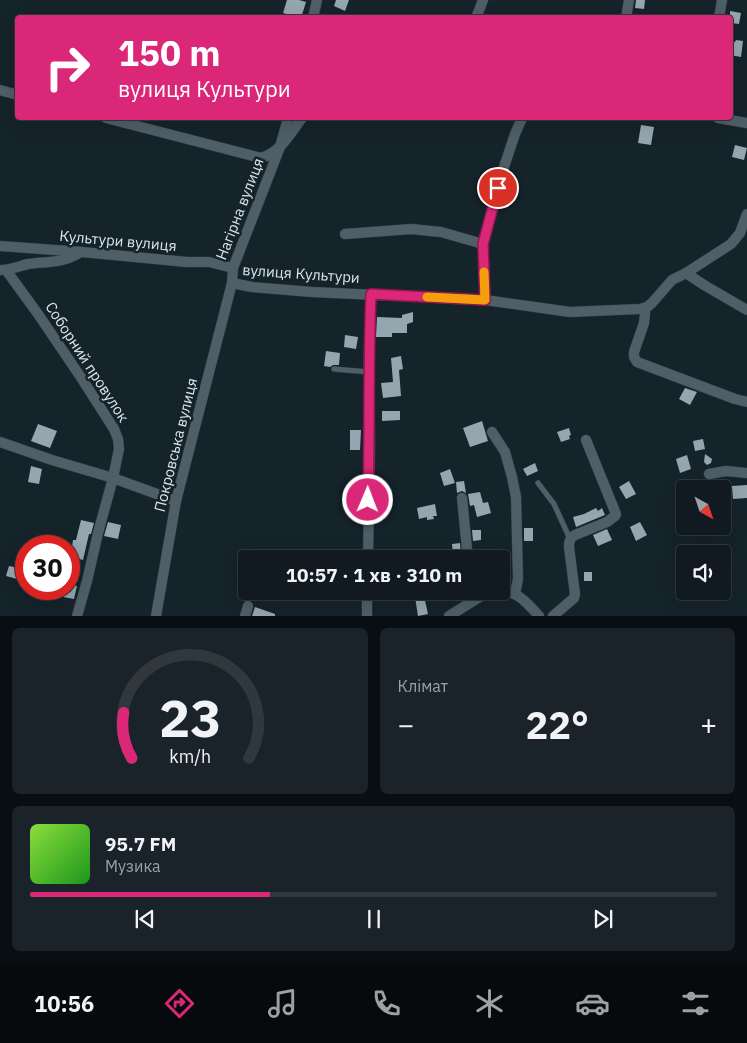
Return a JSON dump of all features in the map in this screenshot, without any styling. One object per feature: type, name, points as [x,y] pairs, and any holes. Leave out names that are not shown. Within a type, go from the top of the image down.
[{"type":"street","points":[[314,15],[317,0]]},
{"type":"street","points":[[477,15],[483,0]]},
{"type":"street","points":[[626,15],[628,0]]},
{"type":"street","points":[[720,15],[722,0]]},
{"type":"street","points":[[0,90],[15,94]]},
{"type":"street","points":[[114,120],[260,158],[269,155],[280,147]]},
{"type":"street","name":"Нагірна вулиця","points":[[232,283],[233,268],[280,147],[287,120]]},
{"type":"street","name":"Нагірна вулиця","points":[[280,147],[300,120]]},
{"type":"street","points":[[485,300],[483,244],[502,173],[521,120]]},
{"type":"street","points":[[732,120],[747,122]]},
{"type":"street","points":[[747,214],[740,233],[731,244],[672,280],[652,303],[645,308],[644,323],[634,352],[637,362],[747,402]]},
{"type":"street","points":[[345,234],[411,229],[442,232],[483,244]]},
{"type":"street","name":"Культури вулиця","points":[[0,246],[187,262],[209,262],[233,268]]},
{"type":"street","points":[[3,270],[27,264],[65,261],[82,252]]},
{"type":"street","name":"Соборний провулок","points":[[3,270],[38,314],[114,429],[118,439],[119,449],[113,478],[77,616]]},
{"type":"street","points":[[686,273],[747,310]]},
{"type":"street","name":"вулиця Культури","points":[[232,283],[252,287],[312,292],[485,300],[570,312],[636,310],[645,308]]},
{"type":"street","name":"Покровська вулиця","points":[[156,616],[176,501],[232,283]]},
{"type":"street","points":[[368,550],[371,294]]},
{"type":"street","points":[[492,432],[505,452],[516,496],[518,579],[515,594]]},
{"type":"street","points":[[553,616],[574,598],[575,594],[569,547],[570,540],[575,535],[613,518],[616,514],[586,440]]},
{"type":"street","points":[[0,442],[113,478],[176,501]]},
{"type":"street","points":[[709,474],[726,471],[747,473]]},
{"type":"street","points":[[462,498],[467,550]]},
{"type":"street","points":[[510,592],[524,599],[539,616]]},
{"type":"street","points":[[366,616],[367,600]]},
{"type":"street","points":[[449,616],[474,600]]},
{"type":"lane","points":[[334,369],[369,372]]},
{"type":"lane","points":[[538,483],[555,505],[570,540]]},
{"type":"building","points":[[287,0],[306,2],[302,15],[283,13]]},
{"type":"building","points":[[336,0],[349,0],[345,11],[334,6]]},
{"type":"building","points":[[636,0],[645,0],[644,9],[635,8]]},
{"type":"building","points":[[730,11],[741,13],[739,24],[733,23],[733,15],[730,15]]},
{"type":"building","points":[[736,40],[743,41],[741,57],[733,56],[733,42]]},
{"type":"building","points":[[641,125],[654,127],[651,145],[638,143]]},
{"type":"building","points":[[735,145],[747,148],[744,160],[732,157]]},
{"type":"building","points":[[413,312],[413,322],[407,324],[407,333],[392,333],[392,337],[376,337],[377,317],[402,318],[402,315]]},
{"type":"building","points":[[345,335],[358,337],[356,349],[344,347]]},
{"type":"building","points":[[326,351],[340,353],[339,365],[324,366]]},
{"type":"building","points":[[401,356],[403,369],[399,370],[401,396],[383,398],[381,383],[393,382],[391,358]]},
{"type":"building","points":[[685,388],[697,392],[690,405],[679,399]]},
{"type":"building","points":[[382,411],[400,411],[400,420],[382,421]]},
{"type":"building","points":[[482,421],[488,441],[470,447],[463,428]]},
{"type":"building","points":[[38,424],[57,431],[50,448],[31,441]]},
{"type":"building","points":[[569,428],[570,439],[561,442],[557,432]]},
{"type":"building","points":[[350,430],[361,430],[360,450],[350,450]]},
{"type":"building","points":[[703,439],[705,449],[695,451],[693,441]]},
{"type":"building","points":[[705,454],[712,459],[711,463],[707,465],[704,462]]},
{"type":"building","points":[[687,455],[691,469],[680,473],[676,459]]},
{"type":"building","points":[[535,463],[538,471],[527,476],[523,469]]},
{"type":"building","points":[[31,466],[42,469],[39,484],[28,482]]},
{"type":"building","points":[[450,469],[455,483],[444,486],[440,473]]},
{"type":"building","points":[[464,481],[466,493],[462,491],[457,493],[456,482]]},
{"type":"building","points":[[629,481],[636,494],[626,499],[619,487]]},
{"type":"building","points":[[747,485],[747,498],[733,499],[732,486]]},
{"type":"building","points":[[480,492],[483,503],[488,502],[491,513],[477,517],[474,505],[470,506],[468,494]]},
{"type":"building","points":[[347,494],[358,494],[357,507],[346,507]]},
{"type":"building","points":[[435,504],[437,516],[433,516],[434,519],[427,520],[427,517],[419,519],[417,508]]},
{"type":"building","points":[[596,508],[598,511],[602,508],[605,515],[576,527],[573,517]]},
{"type":"building","points":[[81,520],[94,523],[91,534],[89,534],[83,560],[80,559],[80,535],[77,535]]},
{"type":"building","points":[[108,522],[121,525],[118,539],[104,536]]},
{"type":"building","points":[[640,522],[647,535],[636,541],[630,527]]},
{"type":"building","points":[[524,528],[533,528],[533,541],[524,541]]},
{"type":"building","points":[[607,529],[612,540],[598,546],[593,535]]},
{"type":"building","points":[[472,530],[481,530],[481,540],[473,541]]},
{"type":"building","points":[[460,543],[461,550],[453,550],[452,544]]},
{"type":"building","points":[[9,566],[15,567],[15,578],[6,576]]},
{"type":"building","points":[[584,572],[592,572],[592,581],[584,581]]},
{"type":"building","points":[[415,600],[425,600],[428,614],[418,616]]},
{"type":"building","points":[[255,607],[275,614],[275,616],[252,616]]},
{"type":"slow traffic","points":[[427,297],[485,300],[484,272]]},
{"type":"route","points":[[368,500],[371,294],[485,300],[483,244],[498,188]]}]
